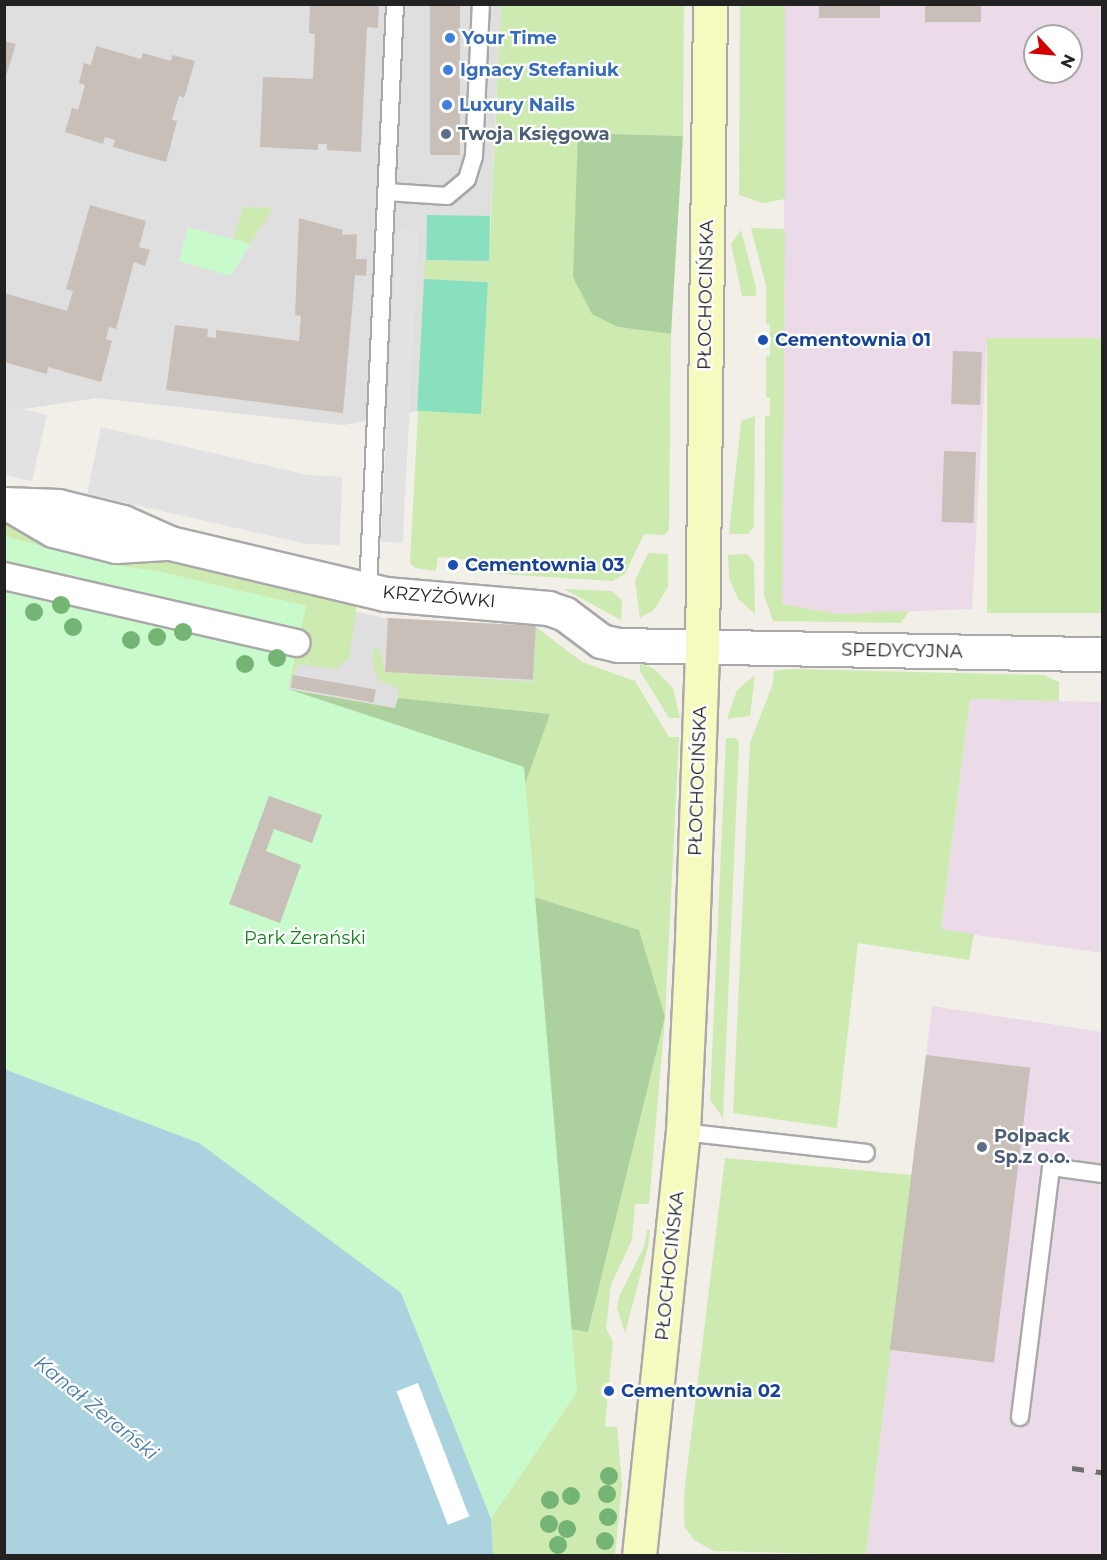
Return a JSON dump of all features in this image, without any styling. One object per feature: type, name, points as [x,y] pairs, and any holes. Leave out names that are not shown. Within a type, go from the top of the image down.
[{"type":"main road","name":"PŁOCHOCIŃSKA","points":[[639,1556],[683,1132],[702,649],[710,4]]},
{"type":"street","name":"KRZYŻÓWKI","points":[[8,505],[53,530],[116,546],[170,543],[368,590],[528,604],[565,614],[590,634],[612,644],[702,649]]},
{"type":"street","points":[[4,576],[296,644]]},
{"type":"street","name":"SPEDYCYJNA","points":[[702,649],[1102,654]]},
{"type":"lane","points":[[368,590],[394,4]]},
{"type":"lane","points":[[387,192],[447,196],[467,179],[474,156],[481,4]]},
{"type":"lane","points":[[683,1132],[866,1153]]},
{"type":"lane","points":[[1020,1417],[1051,1167],[1102,1174]]},
{"type":"shaded area","points":[[5,5],[501,5],[481,413],[418,411],[344,425],[96,398],[5,412]]},
{"type":"shaded area","points":[[785,5],[1102,5],[1102,338],[987,339],[972,609],[839,614],[782,604]]},
{"type":"shaded area","points":[[397,230],[419,231],[403,543],[381,542]]},
{"type":"shaded area","points":[[5,405],[47,415],[32,481],[5,475]]},
{"type":"shaded area","points":[[101,427],[308,475],[342,477],[340,545],[307,544],[87,494]]},
{"type":"shaded area","points":[[307,600],[384,618],[536,627],[555,642],[550,714],[398,699],[396,708],[288,689]]},
{"type":"shaded area","points":[[970,699],[1102,702],[1102,953],[941,930]]},
{"type":"shaded area","points":[[932,1006],[1102,1032],[1102,1555],[866,1556]]},
{"type":"green space","points":[[501,5],[684,5],[683,136],[578,133],[618,327],[671,334],[669,530],[665,535],[644,534],[625,574],[613,581],[470,572],[471,560],[438,557],[436,571],[415,568],[410,563],[418,411],[481,413],[488,282],[424,279],[425,260],[489,262]]},
{"type":"green space","points":[[740,5],[785,5],[785,199],[763,203],[739,195]]},
{"type":"green space","points":[[578,133],[683,136],[671,334],[618,327],[592,314],[573,277]]},
{"type":"green space","points":[[243,207],[273,208],[250,244],[233,239]]},
{"type":"green space","points":[[427,215],[490,216],[489,261],[426,260]]},
{"type":"green space","points":[[188,227],[250,244],[231,276],[179,261]]},
{"type":"green space","points":[[751,228],[785,229],[782,604],[839,614],[909,611],[901,623],[773,621],[764,595],[765,416],[770,416],[770,398],[766,397],[766,356],[770,356],[770,325],[766,324],[766,286]]},
{"type":"green space","points":[[741,230],[756,287],[756,296],[742,296],[731,244]]},
{"type":"green space","points":[[424,279],[488,282],[481,414],[417,411]]},
{"type":"green space","points":[[987,338],[1102,338],[1102,613],[987,613]]},
{"type":"green space","points":[[755,416],[754,527],[748,534],[729,534],[741,421]]},
{"type":"green space","points":[[5,519],[50,546],[5,551]]},
{"type":"green space","name":"Park Żerański","points":[[4,536],[111,565],[156,571],[306,606],[288,689],[524,767],[577,1392],[491,1519],[401,1293],[199,1143],[5,1069]]},
{"type":"green space","points":[[648,553],[668,554],[668,587],[654,610],[640,618],[635,581]]},
{"type":"green space","points":[[747,554],[754,562],[755,614],[738,599],[729,579],[728,555]]},
{"type":"green space","points":[[112,555],[160,555],[350,598],[357,605],[349,658],[336,669],[298,664],[288,689],[305,606],[156,571],[111,565]]},
{"type":"green space","points":[[564,589],[612,591],[622,600],[621,620]]},
{"type":"green space","points":[[4,624],[288,689],[395,708],[398,698],[550,714],[490,883],[639,930],[665,1017],[588,1332],[490,1316]]},
{"type":"green space","points":[[536,627],[582,662],[635,681],[669,737],[679,737],[665,1017],[489,883],[549,714],[398,698],[399,688],[378,680],[373,663],[374,650],[379,648],[385,672],[533,682]]},
{"type":"green space","points":[[640,663],[654,669],[673,688],[680,718],[669,718],[640,671]]},
{"type":"green space","points":[[790,669],[1044,675],[1059,682],[1059,701],[970,699],[941,929],[974,934],[969,960],[858,943],[837,1128],[733,1113],[750,743],[773,683],[774,671]]},
{"type":"green space","points":[[755,675],[750,716],[727,719],[737,690]]},
{"type":"green space","points":[[726,738],[736,738],[739,743],[723,1118],[710,1100]]},
{"type":"green space","points":[[4,999],[588,1332],[665,1017],[649,1204],[635,1204],[632,1240],[611,1285],[606,1328],[613,1342],[605,1426],[617,1427],[622,1485],[615,1555],[493,1555],[491,1519],[199,1143],[5,1069]]},
{"type":"green space","points":[[725,1158],[912,1175],[866,1555],[714,1551],[694,1540],[684,1526],[684,1494]]},
{"type":"green space","points":[[647,1230],[650,1230],[648,1246],[625,1333],[617,1308],[619,1297],[644,1247]]},
{"type":"water","name":"Kanał Żerański","points":[[4,1069],[199,1143],[401,1293],[491,1519],[493,1555],[5,1555]]},
{"type":"pier","points":[[418,1383],[469,1517],[448,1525],[397,1391]]},
{"type":"building","points":[[310,4],[379,4],[378,28],[367,27],[361,152],[327,150],[327,144],[318,144],[318,150],[260,147],[263,77],[313,79],[315,34],[309,33]]},
{"type":"building","points":[[430,4],[460,4],[460,155],[430,155]]},
{"type":"building","points":[[819,4],[880,4],[880,18],[819,18]]},
{"type":"building","points":[[925,4],[981,4],[981,22],[925,22]]},
{"type":"building","points":[[4,41],[16,44],[5,79],[4,79]]},
{"type":"building","points":[[96,46],[141,59],[143,53],[171,61],[172,55],[195,61],[184,98],[179,96],[172,120],[177,121],[166,162],[113,147],[115,140],[105,137],[103,144],[65,132],[72,108],[78,110],[85,85],[79,83],[84,63],[91,65]]},
{"type":"building","points":[[90,205],[146,221],[139,247],[150,250],[145,266],[134,262],[116,329],[109,327],[106,339],[112,341],[101,382],[48,367],[47,374],[4,362],[4,293],[67,311],[73,291],[66,289]]},
{"type":"building","points":[[299,218],[343,230],[342,235],[357,234],[356,259],[367,259],[366,276],[355,275],[343,413],[166,390],[175,325],[208,329],[207,337],[216,338],[216,330],[299,341],[301,316],[295,315]]},
{"type":"building","points":[[953,351],[982,352],[980,405],[951,404]]},
{"type":"building","points":[[944,451],[976,452],[974,523],[942,522]]},
{"type":"building","points":[[388,618],[536,626],[533,680],[385,672]]},
{"type":"building","points":[[293,675],[376,690],[373,702],[291,688]]},
{"type":"building","points":[[269,796],[322,815],[312,843],[274,829],[266,851],[301,865],[280,923],[229,904]]},
{"type":"building","points":[[926,1055],[1030,1068],[994,1363],[890,1350]]},
{"type":"railway","points":[[1072,1468],[1102,1472]]},
{"type":"place","name":"Your Time","points":[[450,38]]},
{"type":"place","name":"Ignacy Stefaniuk","points":[[448,70]]},
{"type":"place","name":"Luxury Nails","points":[[447,105]]},
{"type":"place","name":"Twoja Księgowa","points":[[446,134]]},
{"type":"place","name":"Cementownia 01","points":[[763,340]]},
{"type":"place","name":"Cementownia 03","points":[[453,565]]},
{"type":"place","name":"Polpack Sp.z o.o.","points":[[982,1147]]},
{"type":"place","name":"Cementownia 02","points":[[609,1391]]}]
